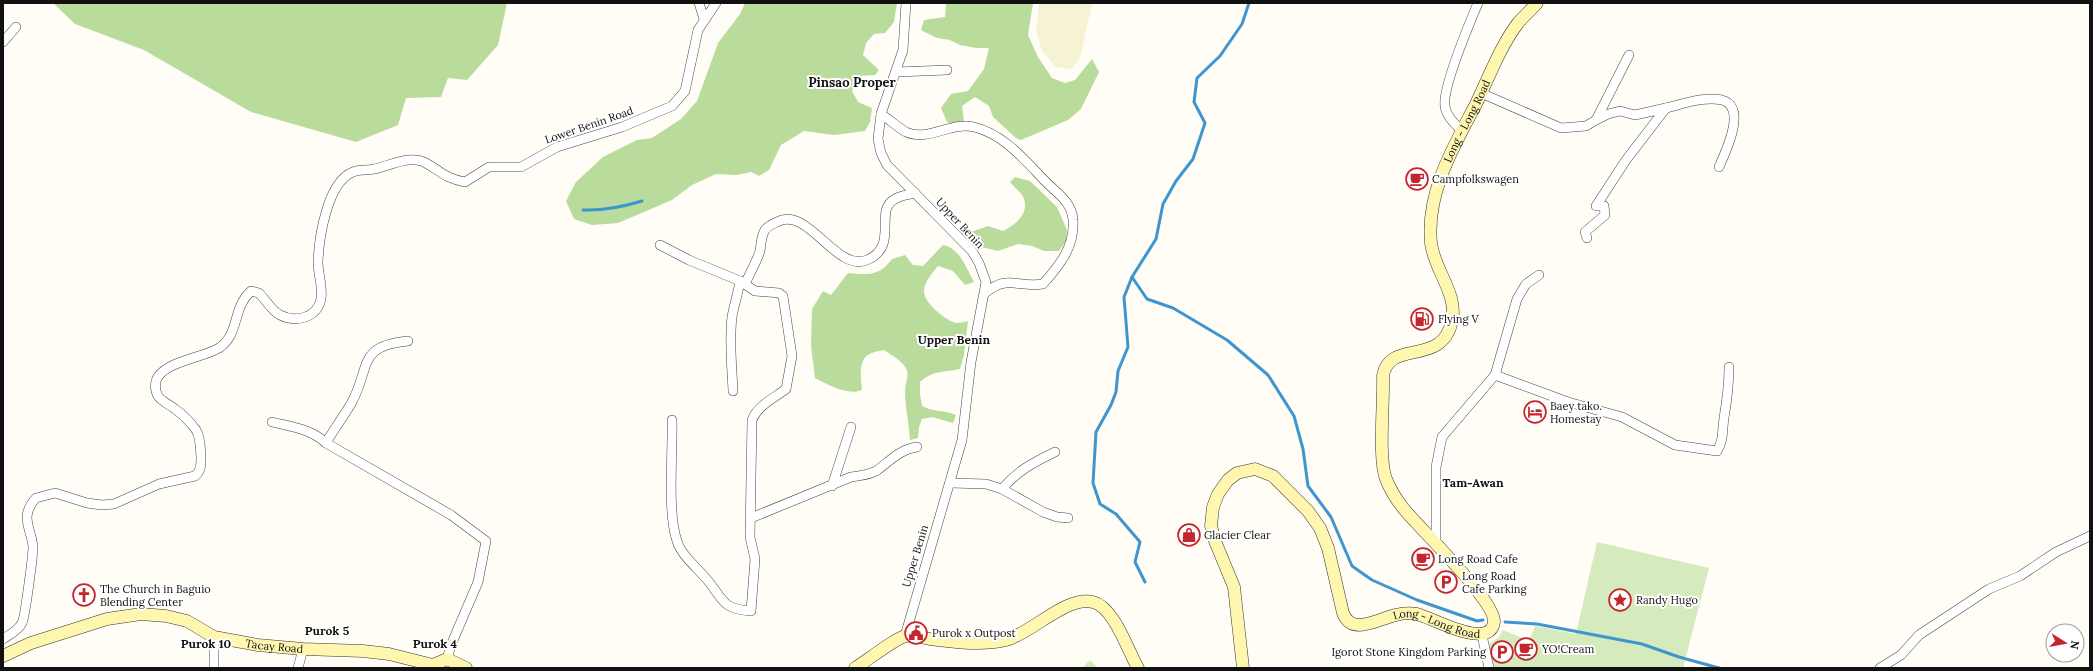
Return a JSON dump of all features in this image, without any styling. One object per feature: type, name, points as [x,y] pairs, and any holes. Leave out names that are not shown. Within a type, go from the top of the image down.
[{"type":"main road","name":"Long - Long Road","points":[[1243,668],[1234,587],[1215,541],[1211,519],[1218,494],[1228,480],[1241,471],[1251,469],[1273,476],[1314,518],[1328,548],[1343,614],[1348,622],[1355,625],[1367,624],[1395,615],[1409,613],[1424,616],[1469,633],[1482,635],[1490,632],[1494,625],[1491,608],[1403,507],[1385,477],[1383,459],[1383,376],[1387,364],[1395,357],[1426,350],[1440,342],[1452,321],[1452,298],[1434,257],[1431,222],[1443,170],[1453,145],[1462,131],[1508,38],[1518,23],[1537,3]]},
{"type":"main road","points":[[855,668],[905,636],[951,641],[995,642],[1017,636],[1071,606],[1082,602],[1094,602],[1102,607],[1113,619],[1138,668]]},
{"type":"main road","name":"Tacay Road","points":[[3,656],[30,643],[124,615],[166,616],[187,621],[214,637],[258,645],[303,649],[363,650],[389,654],[434,666]]},
{"type":"main road","points":[[434,666],[447,660],[466,668]]},
{"type":"street","points":[[699,3],[704,19]]},
{"type":"street","name":"Lower Benin Road","points":[[3,639],[19,628],[26,613],[25,601],[33,548],[27,529],[27,514],[36,498],[55,493],[87,503],[114,504],[159,484],[195,476],[199,472],[201,464],[199,436],[196,430],[176,409],[158,397],[155,388],[156,379],[167,368],[202,356],[227,342],[233,330],[239,306],[243,298],[251,291],[259,293],[278,315],[298,318],[306,317],[314,313],[321,299],[318,263],[326,210],[334,192],[342,180],[354,171],[373,170],[409,160],[423,162],[448,178],[465,182],[490,167],[521,166],[557,147],[650,117],[672,106],[685,91],[698,30],[716,3]]},
{"type":"street","name":"Upper Benin","points":[[905,636],[951,483],[962,440],[972,362],[986,282],[984,273],[972,251],[887,165],[881,153],[878,139],[881,114],[897,72],[903,50],[906,3]]},
{"type":"street","points":[[1462,131],[1447,114],[1445,97],[1466,32],[1478,3]]},
{"type":"street","points":[[3,42],[16,27]]},
{"type":"street","points":[[1596,120],[1629,56]]},
{"type":"street","points":[[897,72],[947,70]]},
{"type":"street","points":[[1481,93],[1561,128],[1586,126],[1608,114],[1620,112],[1635,115],[1713,99],[1727,103],[1734,117],[1733,128],[1728,146],[1718,167]]},
{"type":"street","points":[[1587,238],[1585,232],[1605,215],[1604,206],[1596,206],[1626,160],[1666,108]]},
{"type":"street","points":[[881,114],[905,131],[914,134],[925,134],[964,126],[983,129],[1017,152],[1070,206],[1073,220],[1071,244],[1059,265],[1043,284],[1034,285],[1002,282],[995,285],[985,293]]},
{"type":"street","points":[[732,391],[730,336],[732,316],[742,283],[756,263],[764,232],[768,227],[779,221],[792,218],[805,226],[842,255],[852,260],[866,260],[878,254],[885,242],[885,212],[888,205],[894,199],[915,193]]},
{"type":"street","points":[[660,245],[756,291],[778,293],[783,296],[792,356],[786,389],[760,408],[754,414],[752,420],[750,537],[755,559],[751,610],[738,610],[728,607],[721,600],[697,566],[684,554],[677,541],[672,516],[672,420]]},
{"type":"street","points":[[1436,545],[1436,467],[1442,437],[1495,375],[1517,299],[1526,284],[1539,275]]},
{"type":"street","points":[[326,444],[352,402],[361,374],[371,355],[379,347],[384,345],[408,341]]},
{"type":"street","points":[[1495,375],[1568,402],[1622,417],[1675,445],[1717,451],[1722,444],[1724,434],[1724,419],[1729,393],[1729,367]]},
{"type":"street","points":[[272,422],[310,432],[326,444],[451,515],[486,541],[478,582],[451,645],[447,660]]},
{"type":"street","points":[[832,486],[851,426]]},
{"type":"street","points":[[751,518],[851,477],[864,476],[875,471],[901,452],[917,447]]},
{"type":"street","points":[[1002,489],[1011,477],[1022,469],[1055,452]]},
{"type":"street","points":[[951,483],[986,484],[1002,489],[1043,512],[1057,517],[1068,518]]},
{"type":"street","points":[[1880,668],[1901,655],[1920,635],[1989,590],[2020,576],[2056,552],[2090,536]]},
{"type":"street","points":[[1482,635],[1489,668]]},
{"type":"street","points":[[214,637],[214,668]]},
{"type":"street","points":[[298,668],[303,649]]},
{"type":"shaded area","points":[[1039,3],[1092,3],[1080,59],[1071,69],[1056,67],[1042,51],[1036,31]]},
{"type":"green space","points":[[53,3],[507,3],[498,45],[467,80],[448,78],[441,97],[406,98],[398,125],[356,142],[251,112],[144,50],[75,24]]},
{"type":"green space","points":[[745,3],[897,3],[894,22],[885,33],[874,34],[866,43],[863,55],[879,70],[875,75],[859,76],[852,91],[858,102],[872,108],[870,122],[865,131],[834,135],[804,131],[781,145],[769,170],[759,176],[751,172],[736,175],[716,174],[692,185],[672,200],[618,223],[592,225],[574,219],[566,201],[576,182],[603,157],[637,140],[652,138],[681,119],[697,101],[718,43],[740,14]]},
{"type":"green space","points":[[946,3],[1033,3],[1028,35],[1038,57],[1052,78],[1065,83],[1075,80],[1092,59],[1099,72],[1081,109],[1068,120],[1021,140],[1016,138],[993,117],[989,106],[975,97],[962,106],[964,121],[957,125],[947,122],[941,108],[951,94],[968,91],[984,69],[989,48],[976,48],[960,45],[950,40],[937,38],[921,30],[924,20],[945,17]]},
{"type":"green space","points":[[1015,177],[1030,181],[1057,207],[1067,230],[1066,241],[1059,251],[1044,251],[1032,246],[1018,244],[998,251],[977,246],[971,232],[988,226],[1003,231],[1012,226],[1023,214],[1025,204],[1023,197],[1010,182]]},
{"type":"green space","points":[[943,245],[954,250],[958,254],[974,282],[965,285],[953,271],[938,266],[926,283],[924,290],[927,300],[941,315],[956,323],[968,321],[964,355],[960,369],[934,374],[924,378],[920,382],[920,395],[922,406],[956,415],[953,423],[932,417],[922,419],[919,427],[918,438],[910,440],[905,396],[907,373],[904,365],[884,350],[870,354],[865,358],[861,366],[862,390],[850,392],[838,389],[815,378],[811,346],[812,309],[823,291],[831,295],[848,273],[873,273],[883,269],[892,259],[905,255],[913,265],[923,266]]},
{"type":"green space","points":[[1597,542],[1709,568],[1683,668],[1493,668],[1489,644],[1499,637],[1503,630],[1529,641],[1535,626],[1576,634]]},
{"type":"green space","points":[[1090,660],[1098,668],[1082,668]]},
{"type":"waterway","points":[[1145,582],[1135,562],[1140,542],[1116,514],[1100,504],[1093,483],[1096,432],[1111,405],[1116,392],[1118,371],[1128,347],[1124,297],[1132,277],[1156,239],[1163,204],[1176,181],[1193,159],[1205,123],[1194,102],[1197,78],[1220,56],[1242,24],[1249,3]]},
{"type":"waterway","points":[[583,210],[613,208],[642,201]]},
{"type":"waterway","points":[[1132,277],[1147,299],[1173,308],[1227,340],[1268,375],[1294,416],[1303,449],[1308,486],[1331,517],[1352,566],[1372,580],[1417,600],[1477,621],[1483,620]]},
{"type":"waterway","points":[[1505,622],[1537,624],[1642,644],[1679,657],[1719,668]]},
{"type":"place","name":"Campfolkswagen","points":[[1417,179]]},
{"type":"place","name":"Flying V","points":[[1422,319]]},
{"type":"place","name":"Baey tako. Homestay","points":[[1535,412]]},
{"type":"place","name":"Glacier Clear","points":[[1189,535]]},
{"type":"place","name":"Long Road Cafe","points":[[1423,559]]},
{"type":"place","name":"Long Road Cafe Parking","points":[[1446,582]]},
{"type":"place","name":"The Church in Baguio Blending Center","points":[[84,595]]},
{"type":"place","name":"Randy Hugo","points":[[1620,600]]},
{"type":"place","name":"Purok x Outpost","points":[[916,633]]},
{"type":"place","name":"YO!Cream","points":[[1526,649]]},
{"type":"place","name":"Igorot Stone Kingdom Parking","points":[[1502,652]]},
{"type":"district","name":"Pinsao Proper","points":[[852,82]]},
{"type":"district","name":"Upper Benin","points":[[954,339]]},
{"type":"district","name":"Tam-Awan","points":[[1473,482]]},
{"type":"district","name":"Purok 5","points":[[327,630]]},
{"type":"district","name":"Purok 10","points":[[206,643]]},
{"type":"district","name":"Purok 4","points":[[435,643]]}]
